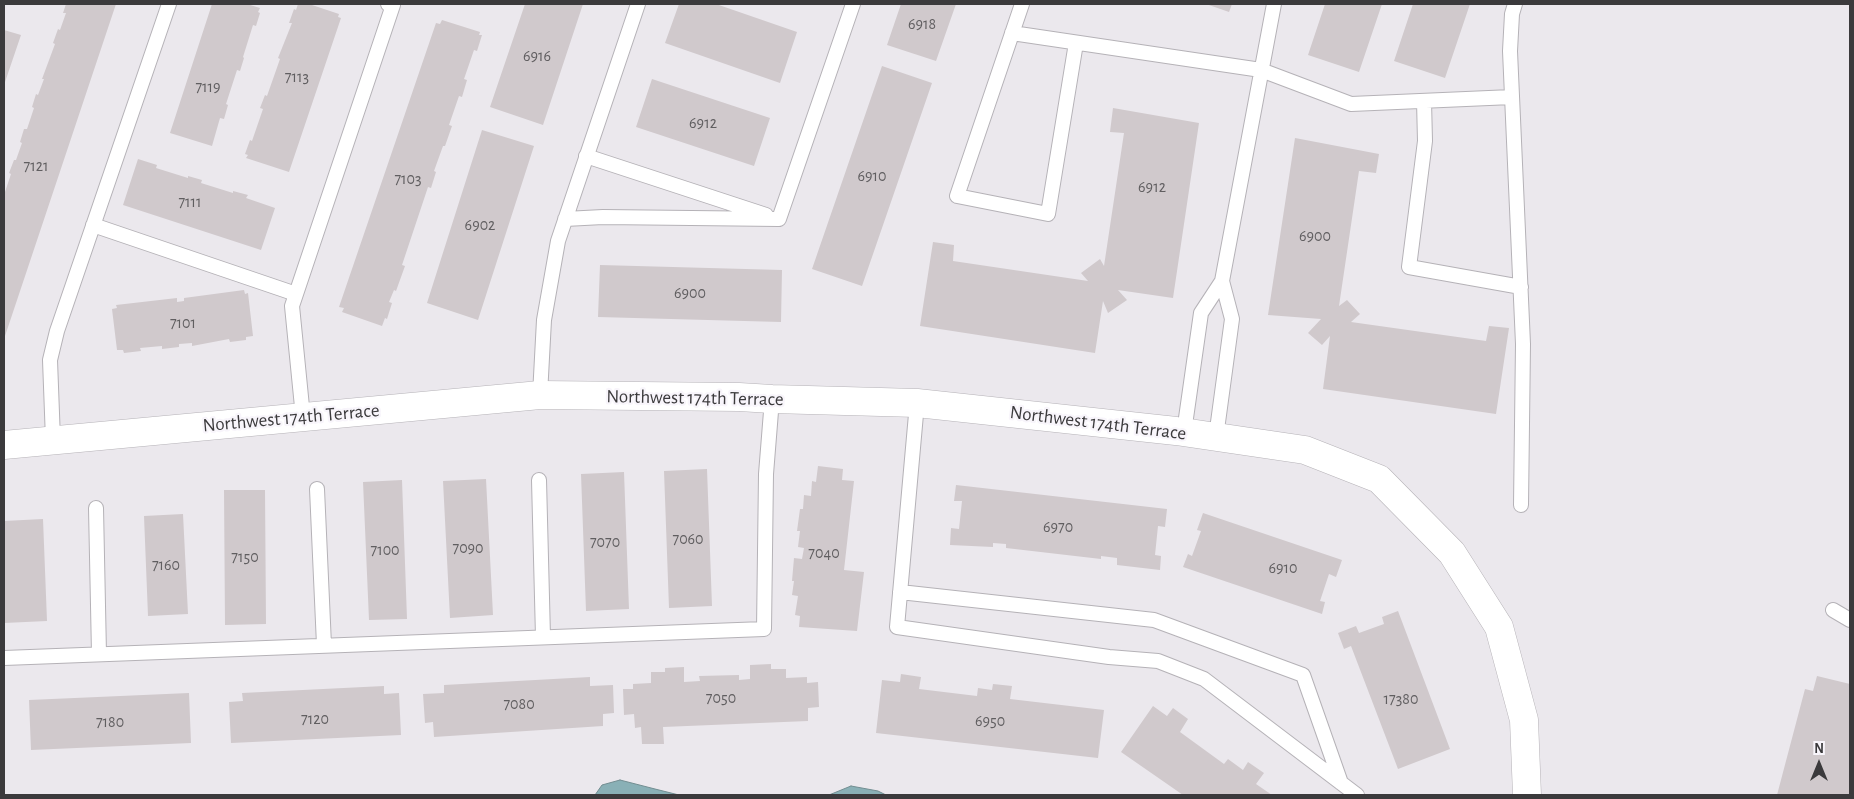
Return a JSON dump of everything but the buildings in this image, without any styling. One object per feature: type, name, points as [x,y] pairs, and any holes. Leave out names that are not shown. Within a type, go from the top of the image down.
[{"type":"street","name":"Northwest 174th Terrace","points":[[4,445],[540,395],[739,397],[917,403],[1184,432],[1305,450],[1379,479],[1452,553],[1499,626],[1524,720],[1526,795]]},
{"type":"lane","points":[[53,440],[50,360],[57,331],[169,4]]},
{"type":"lane","points":[[303,417],[292,306],[393,5],[388,4]]},
{"type":"lane","points":[[540,395],[544,320],[558,241],[638,4]]},
{"type":"lane","points":[[779,220],[852,4]]},
{"type":"lane","points":[[1022,4],[957,196],[1048,214],[1076,43]]},
{"type":"lane","points":[[1184,432],[1201,313],[1222,281],[1274,4]]},
{"type":"lane","points":[[1515,4],[1512,14],[1510,51],[1523,344],[1521,505]]},
{"type":"lane","points":[[1012,33],[1261,70],[1352,104],[1512,97]]},
{"type":"lane","points":[[1424,101],[1425,141],[1409,267],[1521,287]]},
{"type":"lane","points":[[586,156],[779,220]]},
{"type":"lane","points":[[565,219],[779,220]]},
{"type":"lane","points":[[93,225],[296,294]]},
{"type":"lane","points":[[1216,437],[1232,319],[1222,281]]},
{"type":"lane","points":[[4,658],[764,628],[766,474],[772,399]]},
{"type":"lane","points":[[917,403],[897,626],[1109,658],[1158,661],[1204,679],[1358,795]]},
{"type":"lane","points":[[539,480],[543,637]]},
{"type":"lane","points":[[317,489],[324,645]]},
{"type":"lane","points":[[96,508],[99,654]]},
{"type":"lane","points":[[900,592],[1154,620],[1303,675],[1342,783]]},
{"type":"lane","points":[[1833,610],[1850,620]]},
{"type":"water","points":[[620,780],[679,795],[595,795],[602,785]]},
{"type":"water","points":[[851,786],[878,791],[886,795],[829,795]]}]
